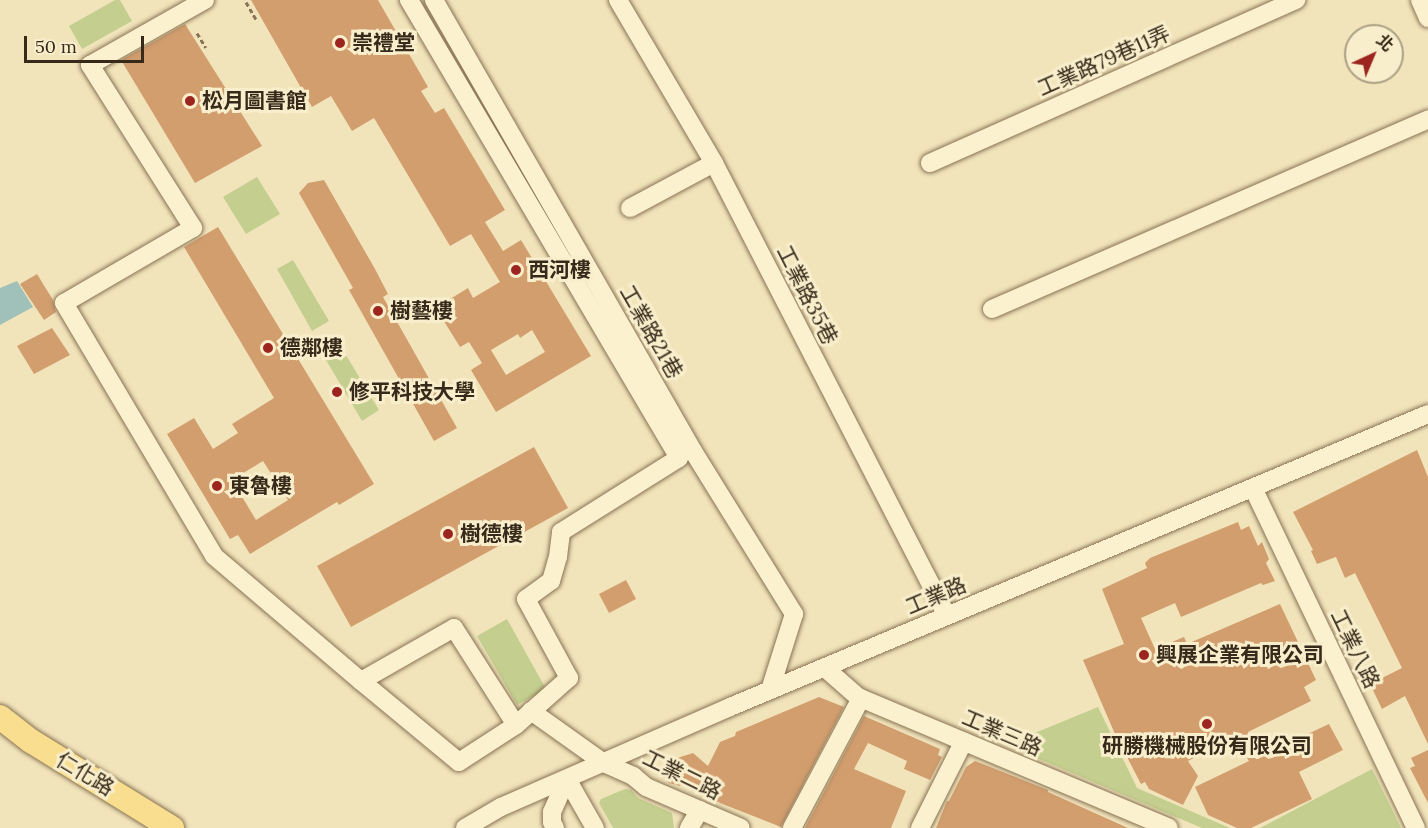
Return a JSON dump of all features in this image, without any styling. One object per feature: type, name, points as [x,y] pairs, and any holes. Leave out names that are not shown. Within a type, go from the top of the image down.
[{"type":"main road","name":"仁化路","points":[[0,717],[31,741],[172,828]]},
{"type":"street","points":[[205,0],[90,65],[193,228],[64,303],[214,556],[459,762],[516,725],[569,678],[525,599],[551,581],[558,557],[561,532],[686,454],[409,0]]},
{"type":"street","name":"工業路21巷","points":[[434,0],[686,454],[794,614],[770,690]]},
{"type":"street","name":"工業路35巷","points":[[618,0],[714,163],[947,616]]},
{"type":"street","name":"工業路79巷11弄","points":[[930,163],[1296,0]]},
{"type":"street","points":[[1420,0],[1428,18]]},
{"type":"street","points":[[992,309],[1428,119]]},
{"type":"street","points":[[630,208],[714,163]]},
{"type":"street","name":"工業路","points":[[465,828],[501,807],[770,690],[1254,490],[1428,414]]},
{"type":"street","name":"工業八路","points":[[1254,490],[1416,828]]},
{"type":"street","points":[[362,681],[454,628],[516,725]]},
{"type":"street","name":"工業三路","points":[[825,668],[861,698],[1169,828]]},
{"type":"street","points":[[792,828],[861,698]]},
{"type":"street","name":"工業二路","points":[[531,711],[604,763],[633,776],[646,787],[741,828]]},
{"type":"street","points":[[920,828],[964,741]]},
{"type":"street","points":[[555,828],[552,822],[552,812],[567,779]]},
{"type":"street","points":[[567,779],[595,828]]},
{"type":"street","points":[[689,828],[699,810]]},
{"type":"path","points":[[246,3],[255,19]]},
{"type":"path","points":[[197,33],[206,48]]},
{"type":"green space","points":[[115,0],[120,0],[132,21],[82,49],[69,26]]},
{"type":"green space","points":[[257,177],[280,214],[246,234],[223,197]]},
{"type":"green space","points":[[293,260],[329,321],[312,331],[277,269]]},
{"type":"green space","points":[[343,350],[379,410],[362,421],[326,360]]},
{"type":"green space","points":[[507,619],[546,689],[517,705],[477,636]]},
{"type":"green space","points":[[1098,707],[1137,788],[1230,828],[1202,828],[1006,745]]},
{"type":"green space","points":[[1372,769],[1401,828],[1260,828]]},
{"type":"green space","points":[[625,789],[631,790],[638,798],[672,813],[674,828],[613,828],[599,803],[601,799]]},
{"type":"water","points":[[17,281],[33,307],[0,325],[0,288]]},
{"type":"building","points":[[251,0],[378,0],[428,87],[421,91],[435,113],[444,108],[505,210],[485,222],[503,251],[521,240],[591,356],[496,412],[471,370],[482,363],[469,342],[460,347],[442,318],[448,314],[442,304],[468,288],[473,298],[500,282],[471,234],[450,246],[374,118],[352,131],[331,96],[312,107]],"holes":[[[532,330],[545,352],[506,375],[491,350],[518,334],[520,338]]]},
{"type":"building","name":"松月圖書館","points":[[185,24],[262,146],[195,183],[121,60]]},
{"type":"building","name":"樹藝樓","points":[[324,180],[388,294],[383,297],[457,428],[434,441],[349,290],[353,288],[299,193],[308,183]]},
{"type":"building","points":[[218,227],[374,484],[339,505],[337,502],[250,554],[238,535],[230,539],[167,434],[194,418],[213,449],[238,433],[232,424],[274,398],[184,247]],"holes":[[[263,461],[288,500],[256,520],[232,480]]]},
{"type":"building","points":[[37,274],[53,300],[56,312],[44,320],[20,284]]},
{"type":"building","points":[[52,328],[70,355],[34,374],[17,346]]},
{"type":"building","name":"樹德樓","points":[[534,447],[568,508],[351,627],[317,566]]},
{"type":"building","points":[[1417,450],[1428,477],[1428,744],[1405,696],[1382,709],[1370,684],[1402,668],[1355,573],[1345,578],[1336,557],[1317,564],[1311,551],[1313,550],[1293,512]]},
{"type":"building","points":[[1238,522],[1241,530],[1249,526],[1258,546],[1262,542],[1269,559],[1266,563],[1275,581],[1263,585],[1261,583],[1181,617],[1175,603],[1141,618],[1155,649],[1184,637],[1187,644],[1280,604],[1316,680],[1304,687],[1311,701],[1248,732],[1252,739],[1240,746],[1234,738],[1188,761],[1198,776],[1183,805],[1149,789],[1145,782],[1141,784],[1115,734],[1083,660],[1124,644],[1102,589],[1147,568],[1145,563],[1150,558]]},
{"type":"building","points":[[626,580],[636,599],[609,613],[599,594]]},
{"type":"building","points":[[819,697],[844,707],[781,827],[720,803],[682,783],[680,786],[669,783],[660,773],[665,762],[693,753],[708,766],[720,742],[735,736],[736,732]]},
{"type":"building","points":[[864,716],[940,749],[938,755],[942,757],[930,780],[904,769],[907,761],[868,743],[854,769],[906,791],[891,828],[805,828]]},
{"type":"building","points":[[1329,724],[1343,750],[1299,772],[1312,799],[1251,828],[1237,828],[1208,815],[1195,787],[1249,761],[1247,758],[1260,753],[1261,756]]},
{"type":"building","points":[[1428,750],[1428,803],[1410,768],[1415,766],[1411,758]]},
{"type":"building","points":[[975,761],[1048,790],[1048,792],[1128,828],[936,828],[947,801],[966,767]]},
{"type":"place","name":"崇禮堂","points":[[340,43]]},
{"type":"place","name":"松月圖書館","points":[[190,101]]},
{"type":"place","name":"西河樓","points":[[516,270]]},
{"type":"place","name":"樹藝樓","points":[[378,311]]},
{"type":"place","name":"德鄰樓","points":[[268,348]]},
{"type":"place","name":"修平科技大學","points":[[337,392]]},
{"type":"place","name":"東魯樓","points":[[217,486]]},
{"type":"place","name":"樹德樓","points":[[448,534]]},
{"type":"place","name":"興展企業有限公司","points":[[1144,655]]},
{"type":"place","name":"研勝機械股份有限公司","points":[[1207,724]]}]
